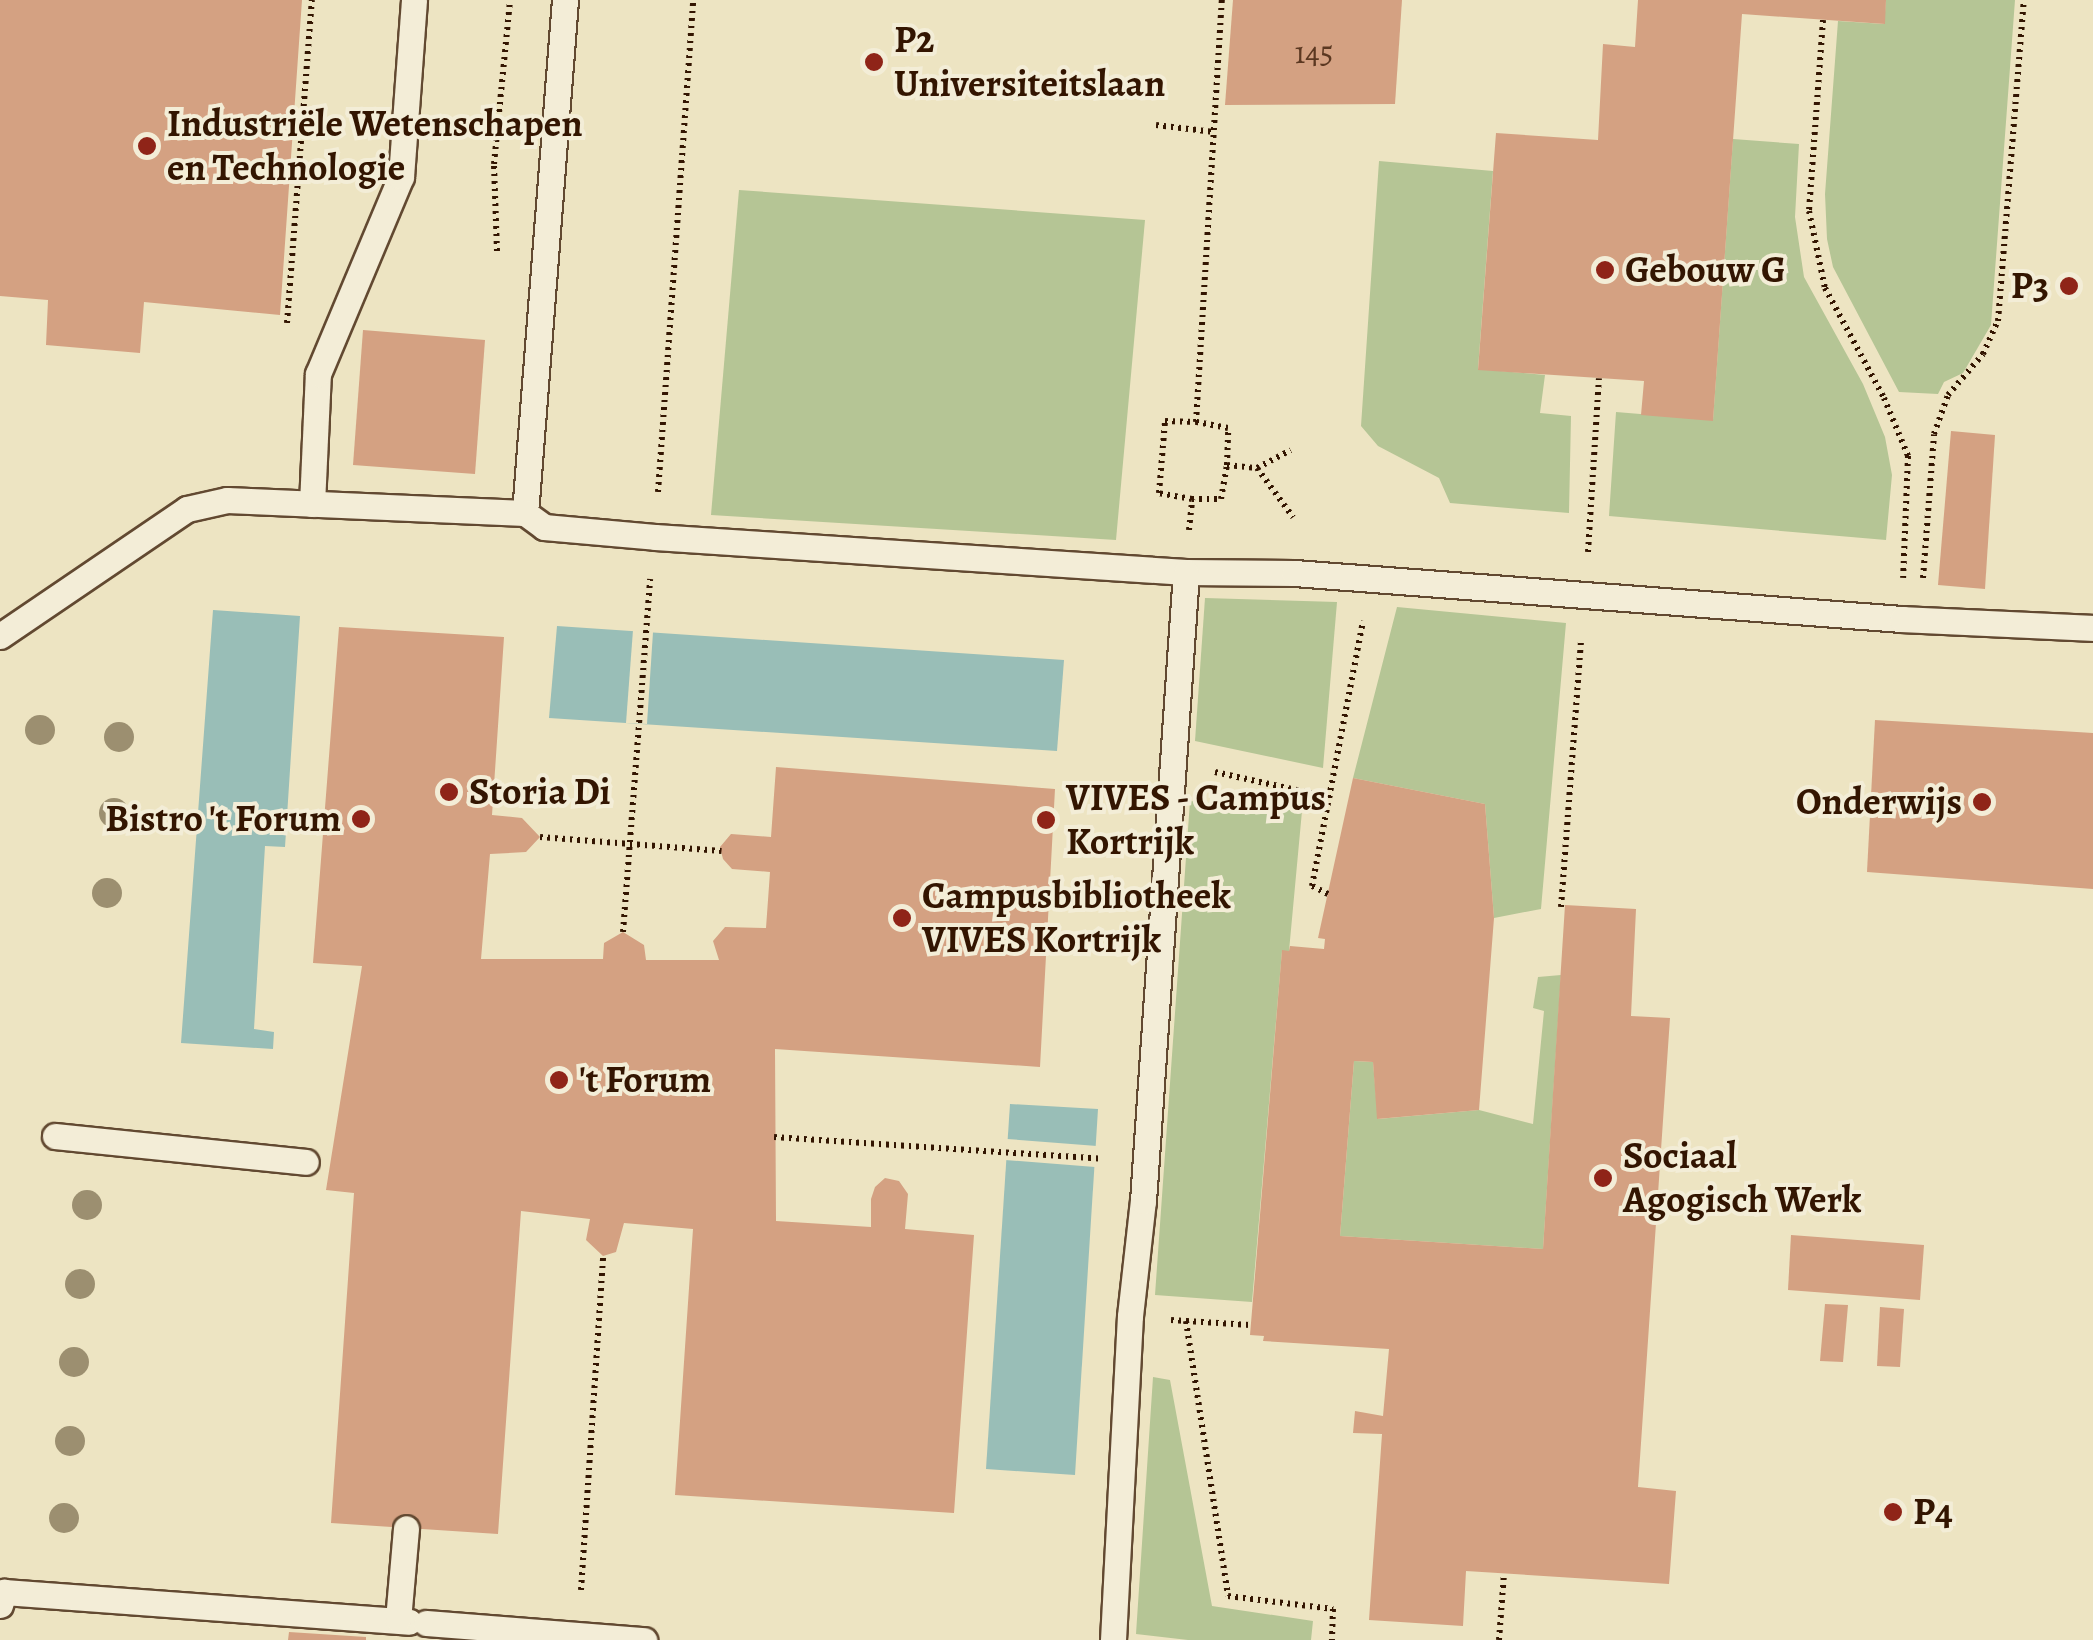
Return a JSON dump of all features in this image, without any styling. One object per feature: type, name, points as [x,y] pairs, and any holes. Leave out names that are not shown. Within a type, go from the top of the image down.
[{"type":"lane","points":[[312,504],[318,374],[401,177],[414,0]]},
{"type":"lane","points":[[524,513],[565,0]]},
{"type":"lane","points":[[0,636],[187,509],[228,500],[524,513],[544,527],[655,537],[1186,572],[1294,573],[1912,620],[2093,628]]},
{"type":"lane","points":[[1113,1640],[1130,1316],[1175,762],[1186,572]]},
{"type":"lane","points":[[55,1136],[306,1162]]},
{"type":"lane","points":[[406,1528],[411,1622]]},
{"type":"lane","points":[[0,1605],[4,1592],[644,1640]]},
{"type":"path","points":[[286,326],[312,0]]},
{"type":"path","points":[[655,537],[693,0]]},
{"type":"path","points":[[1196,422],[1222,0]]},
{"type":"path","points":[[1912,620],[1934,434],[1948,395],[1983,354],[1998,321],[2024,0]]},
{"type":"path","points":[[1823,20],[1808,211],[1825,288],[1884,398],[1908,456],[1912,620]]},
{"type":"path","points":[[1156,125],[1214,132]]},
{"type":"path","points":[[1561,908],[1599,378]]},
{"type":"path","points":[[1166,422],[1196,422],[1228,428],[1221,500],[1159,493],[1166,422]]},
{"type":"path","points":[[1227,466],[1257,468],[1291,450]]},
{"type":"path","points":[[1257,468],[1292,517]]},
{"type":"path","points":[[1186,572],[1192,499]]},
{"type":"path","points":[[1328,894],[1312,886],[1371,580]]},
{"type":"path","points":[[623,932],[643,631]]},
{"type":"path","points":[[1175,762],[1332,798]]},
{"type":"path","points":[[540,836],[721,850]]},
{"type":"path","points":[[774,1137],[1096,1158]]},
{"type":"path","points":[[578,1636],[603,1256]]},
{"type":"path","points":[[1130,1316],[1250,1325]]},
{"type":"path","points":[[1186,1321],[1228,1596],[1333,1609],[1332,1640]]},
{"type":"path","points":[[1499,1640],[1504,1573]]},
{"type":"green space","points":[[1886,0],[2015,0],[1991,325],[1963,373],[1944,382],[1938,394],[1899,392],[1833,267],[1827,239],[1825,194],[1838,21],[1884,24]]},
{"type":"green space","points":[[1733,139],[1799,144],[1795,217],[1804,277],[1863,384],[1885,437],[1892,475],[1886,540],[1609,516],[1616,412],[1713,420]]},
{"type":"green space","points":[[1379,161],[1493,171],[1478,369],[1545,375],[1540,413],[1571,416],[1569,513],[1450,503],[1439,478],[1378,446],[1361,426]]},
{"type":"green space","points":[[739,190],[1145,220],[1116,540],[711,515]]},
{"type":"green space","points":[[1205,598],[1337,602],[1323,768],[1195,741]]},
{"type":"green space","points":[[1397,607],[1566,623],[1541,909],[1494,918],[1485,804],[1353,778]]},
{"type":"green space","points":[[1190,801],[1302,811],[1289,951],[1282,951],[1252,1302],[1155,1295]]},
{"type":"green space","points":[[1561,975],[1543,1249],[1340,1236],[1354,1061],[1373,1062],[1378,1119],[1479,1110],[1533,1124],[1544,1011],[1533,1008],[1538,977]]},
{"type":"green space","points":[[1153,1377],[1170,1380],[1212,1606],[1313,1621],[1311,1640],[1188,1640],[1136,1634]]},
{"type":"water","points":[[213,610],[300,616],[285,847],[265,846],[254,1029],[274,1032],[273,1049],[181,1043]]},
{"type":"water","points":[[557,626],[1064,660],[1057,751],[549,718]]},
{"type":"water","points":[[1010,1104],[1098,1109],[1075,1475],[986,1469]]},
{"type":"pier","points":[[633,630],[653,632],[647,724],[626,723]]},
{"type":"pier","points":[[1007,1139],[1097,1146],[1095,1167],[1005,1160]]},
{"type":"building","name":"Industriële Wetenschapen en Technologie","points":[[0,0],[302,0],[280,315],[144,302],[140,353],[46,345],[48,300],[0,296]]},
{"type":"building","points":[[1233,0],[1402,0],[1395,104],[1225,105]]},
{"type":"building","name":"Gebouw G","points":[[1638,0],[1886,0],[1885,24],[1742,14],[1713,421],[1641,415],[1644,381],[1478,370],[1496,133],[1598,140],[1603,44],[1635,47]]},
{"type":"building","points":[[363,330],[485,340],[475,474],[353,465]]},
{"type":"building","points":[[1951,431],[1995,435],[1985,589],[1938,585]]},
{"type":"building","name":"'t Forum","points":[[339,627],[504,637],[492,815],[522,818],[540,837],[526,852],[490,854],[481,959],[603,959],[604,943],[623,932],[644,945],[646,960],[719,960],[713,941],[725,927],[766,928],[770,872],[732,869],[723,859],[720,847],[731,834],[771,837],[776,767],[1055,789],[1040,1067],[775,1049],[776,1221],[871,1227],[871,1199],[875,1187],[885,1178],[899,1181],[908,1194],[905,1229],[974,1235],[954,1513],[675,1495],[693,1229],[624,1223],[616,1252],[603,1256],[586,1240],[590,1219],[521,1211],[498,1534],[331,1523],[354,1193],[326,1190],[362,966],[313,963]]},
{"type":"building","name":"Onderwijs","points":[[1875,720],[2093,733],[2093,889],[1867,872]]},
{"type":"building","name":"Sociaal Agogisch Werk","points":[[1353,778],[1485,804],[1494,918],[1479,1110],[1377,1119],[1373,1062],[1354,1061],[1340,1236],[1543,1249],[1565,905],[1636,909],[1631,1016],[1670,1018],[1638,1487],[1676,1491],[1669,1584],[1466,1571],[1463,1626],[1369,1620],[1382,1434],[1353,1433],[1355,1411],[1383,1416],[1389,1349],[1263,1341],[1264,1336],[1250,1335],[1282,950],[1289,951],[1290,946],[1324,949],[1325,939],[1318,938]]},
{"type":"building","points":[[1791,1235],[1924,1245],[1920,1300],[1788,1290]]},
{"type":"building","points":[[1825,1304],[1848,1305],[1843,1362],[1820,1361]]},
{"type":"building","points":[[1880,1307],[1904,1309],[1900,1367],[1877,1366]]},
{"type":"building","points":[[289,1632],[366,1637],[366,1640],[288,1640]]},
{"type":"place","name":"P2 Universiteitslaan","points":[[874,62]]},
{"type":"place","name":"Industriële Wetenschapen en Technologie","points":[[147,146]]},
{"type":"place","name":"Gebouw G","points":[[1605,270]]},
{"type":"place","name":"P3","points":[[2069,286]]},
{"type":"place","name":"Storia Di","points":[[449,792]]},
{"type":"place","name":"Onderwijs","points":[[1982,802]]},
{"type":"place","name":"Bistro 't Forum","points":[[361,819]]},
{"type":"place","name":"VIVES - Campus Kortrijk","points":[[1046,820]]},
{"type":"place","name":"Campusbibliotheek VIVES Kortrijk","points":[[902,918]]},
{"type":"place","name":"'t Forum","points":[[559,1080]]},
{"type":"place","name":"Sociaal Agogisch Werk","points":[[1603,1178]]},
{"type":"place","name":"P4","points":[[1893,1512]]}]
